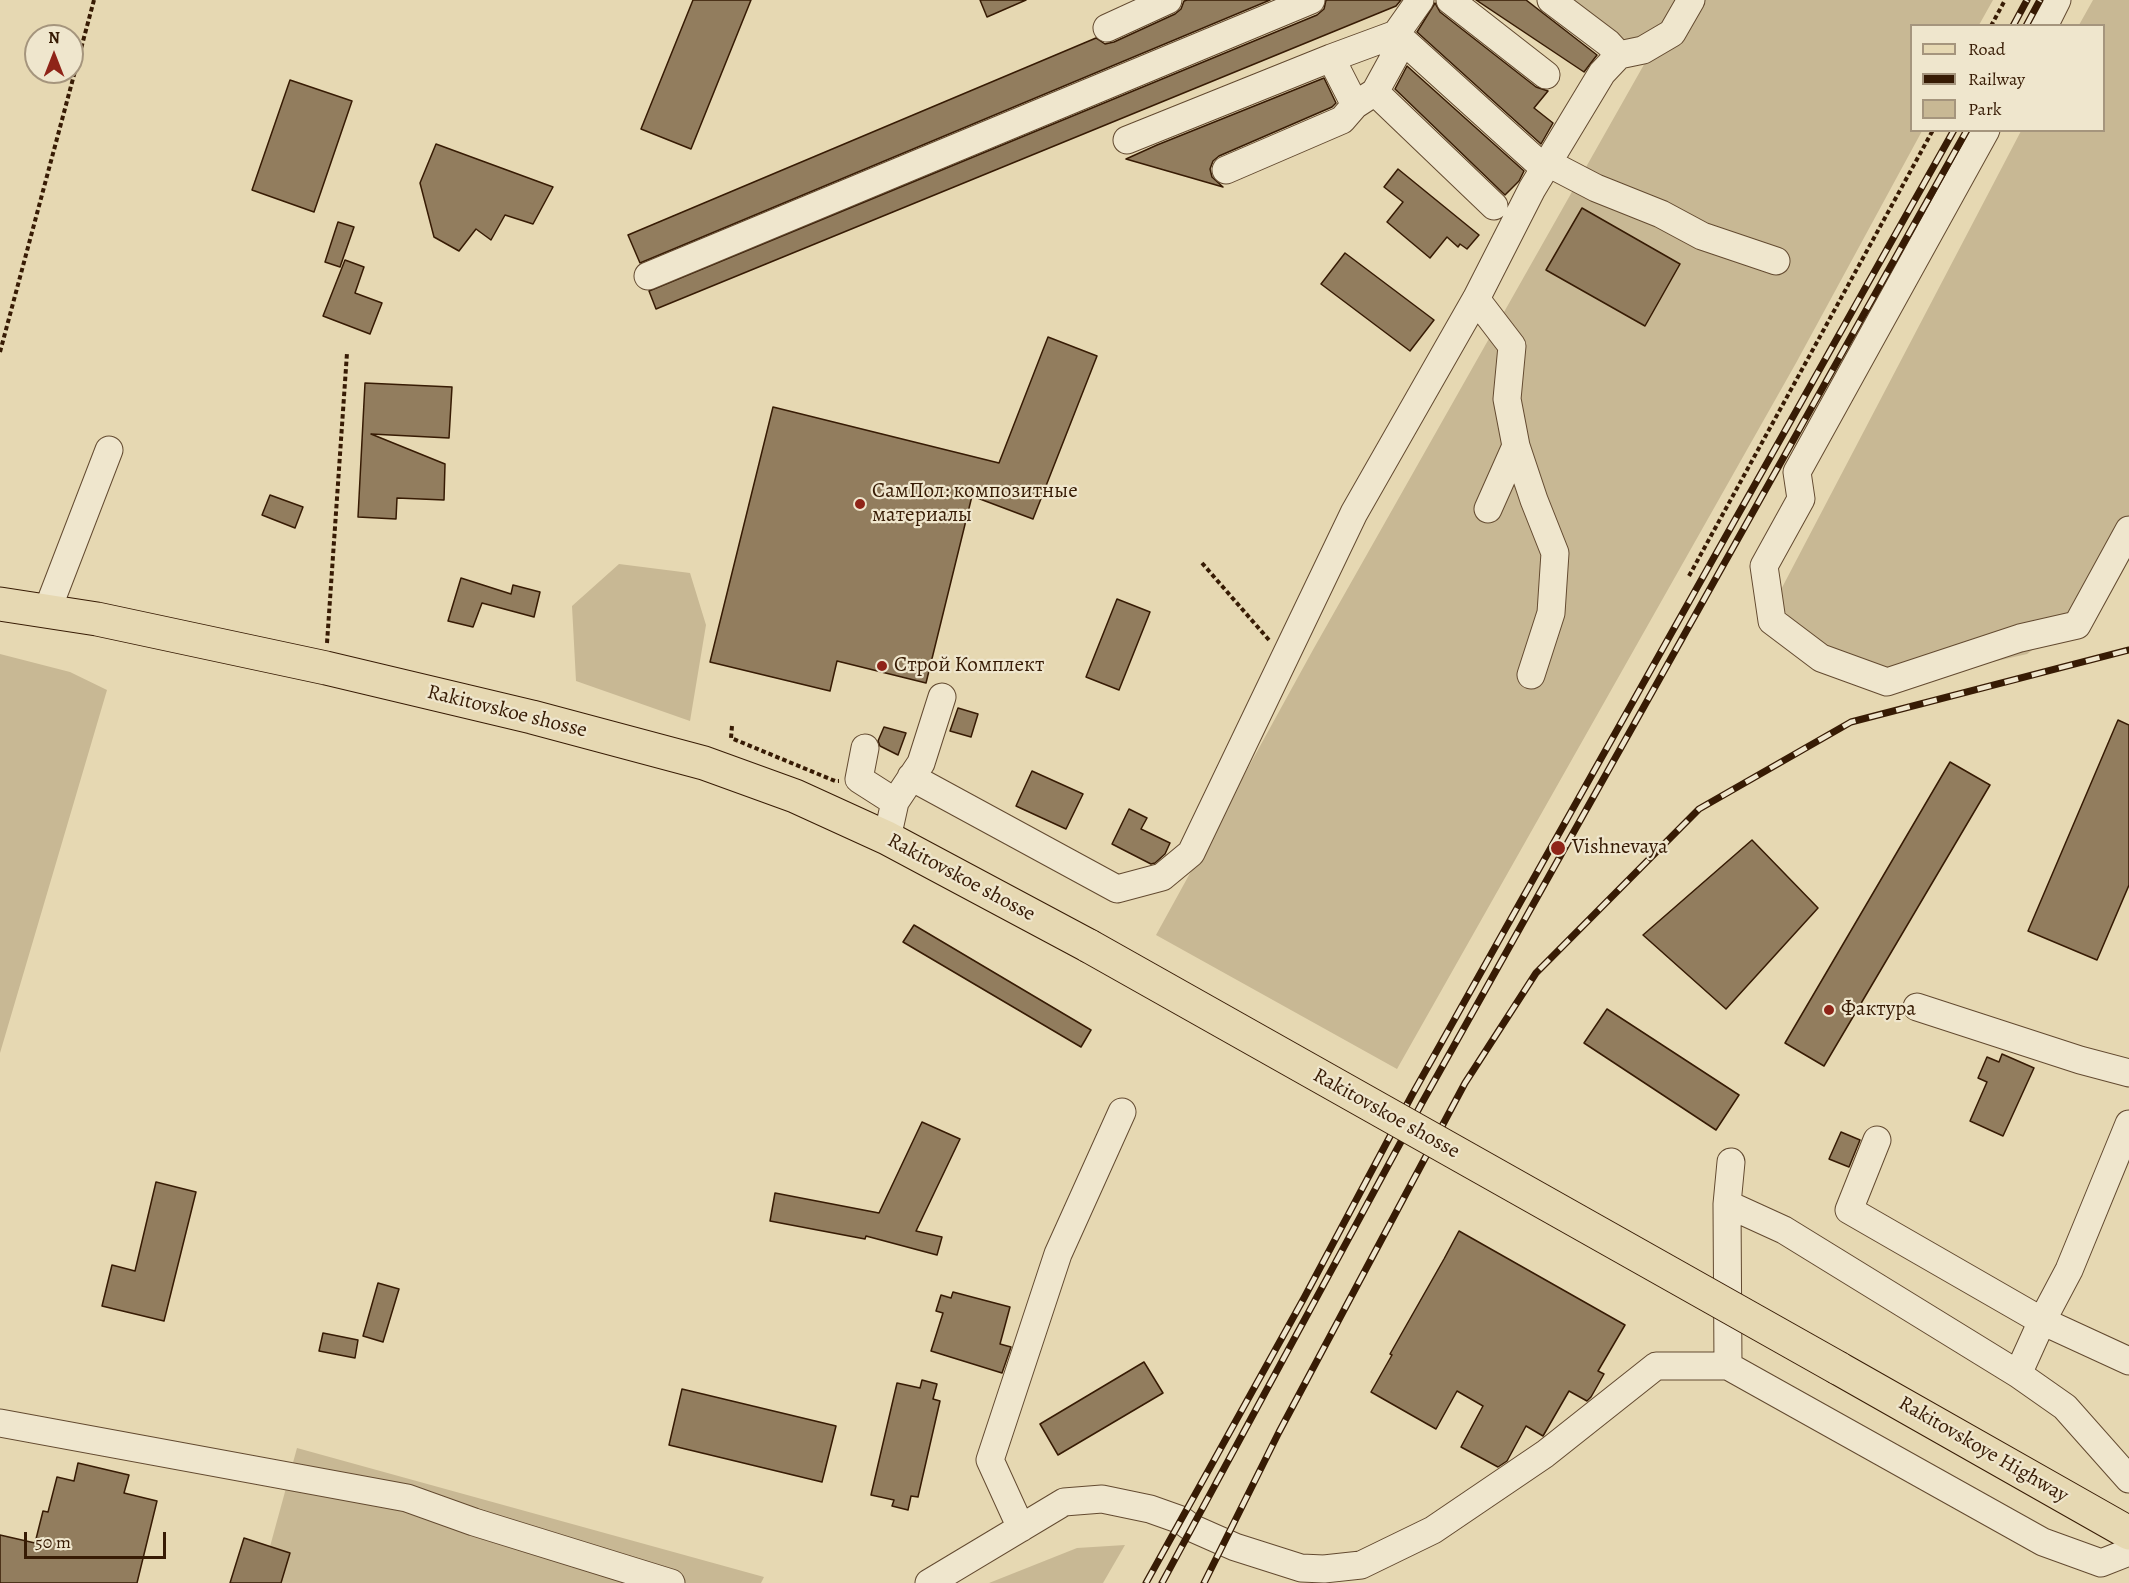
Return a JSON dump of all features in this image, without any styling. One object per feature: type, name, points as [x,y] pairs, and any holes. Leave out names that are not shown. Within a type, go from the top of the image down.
[{"type":"main road","name":"Rakitovskoe shosse","points":[[0,604],[108,621],[326,668],[532,717],[705,763],[795,796],[887,838],[1089,946],[1838,1368]]},
{"type":"main road","name":"Rakitovskoye Highway","points":[[1838,1368],[2129,1533]]},
{"type":"street","points":[[1107,28],[1168,0]]},
{"type":"street","points":[[648,276],[1311,0]]},
{"type":"street","points":[[1226,170],[1342,120],[1365,99],[1420,0]]},
{"type":"street","points":[[1450,0],[1546,75]]},
{"type":"street","points":[[1551,0],[1608,43],[1619,55]]},
{"type":"street","points":[[911,777],[1117,888],[1162,877],[1191,853],[1354,513],[1476,299],[1546,166],[1602,73],[1619,55],[1643,50],[1672,33],[1691,0]]},
{"type":"street","points":[[2045,24],[2058,0]]},
{"type":"street","points":[[1128,140],[1331,58],[1399,38]]},
{"type":"street","points":[[1399,38],[1546,166],[1661,214],[1702,236],[1776,261]]},
{"type":"street","points":[[1331,58],[1365,99],[1494,206]]},
{"type":"street","points":[[1985,132],[1797,472],[1801,499],[1764,566],[1772,621],[1821,658],[1887,682],[2020,638],[2077,625],[2129,530]]},
{"type":"street","points":[[1476,299],[1512,346],[1507,399],[1516,446],[1555,553],[1551,614],[1531,675]]},
{"type":"street","points":[[1488,509],[1516,446]]},
{"type":"street","points":[[47,611],[109,450]]},
{"type":"street","points":[[887,838],[895,802],[921,763],[942,697]]},
{"type":"street","points":[[865,748],[859,779],[895,802]]},
{"type":"street","points":[[1917,1007],[2080,1060],[2129,1073]]},
{"type":"street","points":[[1021,1528],[990,1460],[1058,1254],[1122,1112]]},
{"type":"street","points":[[2018,1374],[2069,1269],[2129,1124]]},
{"type":"street","points":[[1877,1140],[1849,1210],[2042,1321],[2129,1361]]},
{"type":"street","points":[[1728,1366],[1727,1204],[1731,1162]]},
{"type":"street","points":[[1727,1204],[1784,1230],[2018,1374],[2065,1407],[2129,1479]]},
{"type":"street","points":[[929,1583],[1064,1502],[1102,1499],[1150,1509],[1181,1520],[1192,1528],[1235,1547],[1301,1568],[1324,1569],[1361,1565],[1433,1530],[1545,1454],[1656,1366],[1728,1366],[2043,1542],[2101,1563],[2129,1552]]},
{"type":"street","points":[[0,1423],[407,1498],[474,1522],[671,1583]]},
{"type":"path","points":[[0,352],[94,0]]},
{"type":"path","points":[[1992,24],[2005,0]]},
{"type":"path","points":[[1689,576],[1932,132]]},
{"type":"path","points":[[326,668],[347,353]]},
{"type":"path","points":[[1202,562],[1285,659]]},
{"type":"path","points":[[732,726],[731,738],[835,781],[859,779]]},
{"type":"green space","points":[[1571,0],[1993,0],[1980,24],[1910,24],[1910,132],[1921,132],[1796,363],[1397,1069],[1156,935],[1314,648],[1646,61]]},
{"type":"green space","points":[[2093,0],[2129,0],[2129,517],[2063,627],[2027,654],[1909,681],[1824,655],[1775,601],[2020,132],[2105,132],[2105,24],[2080,24]]},
{"type":"green space","points":[[619,564],[690,573],[706,625],[690,721],[576,681],[572,606]]},
{"type":"green space","points":[[0,654],[70,672],[107,690],[0,1053]]},
{"type":"green space","points":[[297,1448],[764,1577],[761,1583],[260,1583]]},
{"type":"green space","points":[[1125,1545],[1103,1583],[989,1583],[1077,1548]]},
{"type":"building","points":[[693,0],[751,0],[691,149],[641,129]]},
{"type":"building","points":[[980,0],[1026,0],[987,17]]},
{"type":"building","points":[[1187,0],[1270,0],[640,263],[628,235],[1096,38],[1105,44],[1114,42],[1175,14]]},
{"type":"building","points":[[1326,0],[1401,0],[1396,6],[656,309],[649,291],[1317,15],[1324,9]]},
{"type":"building","points":[[1476,0],[1526,0],[1597,55],[1584,72]]},
{"type":"building","points":[[1435,3],[1440,12],[1536,87],[1548,91],[1534,108],[1553,123],[1541,144],[1417,32]]},
{"type":"building","points":[[1407,66],[1524,171],[1519,181],[1505,195],[1395,89]]},
{"type":"building","points":[[1324,78],[1336,103],[1332,107],[1219,156],[1213,161],[1210,169],[1212,177],[1223,187],[1126,159],[1157,145]]},
{"type":"building","points":[[290,80],[352,101],[314,212],[252,190]]},
{"type":"building","points":[[436,144],[553,187],[533,224],[505,215],[491,240],[476,229],[459,251],[434,237],[420,183]]},
{"type":"building","points":[[1398,169],[1479,235],[1467,249],[1460,244],[1458,247],[1447,237],[1430,258],[1387,222],[1403,202],[1384,187]]},
{"type":"building","points":[[1582,208],[1680,264],[1645,326],[1546,270]]},
{"type":"building","points":[[338,222],[354,227],[340,267],[325,262]]},
{"type":"building","points":[[1345,253],[1434,320],[1410,351],[1321,284]]},
{"type":"building","points":[[345,260],[364,267],[355,293],[382,303],[370,334],[323,316]]},
{"type":"building","name":"СамПол: композитные материалы","points":[[1048,337],[1097,356],[1033,519],[972,496],[926,683],[837,661],[830,691],[710,662],[773,407],[999,463]]},
{"type":"building","points":[[365,383],[452,387],[449,438],[371,434],[445,464],[444,500],[397,498],[396,519],[358,517]]},
{"type":"building","points":[[270,495],[303,507],[295,528],[262,515]]},
{"type":"building","points":[[461,578],[511,594],[513,585],[540,592],[534,617],[482,603],[473,627],[448,621]]},
{"type":"building","points":[[1117,599],[1150,612],[1119,690],[1086,677]]},
{"type":"building","points":[[958,708],[978,714],[971,737],[950,731]]},
{"type":"building","points":[[2118,720],[2129,725],[2129,885],[2097,960],[2028,931]]},
{"type":"building","points":[[884,727],[906,733],[898,755],[880,746],[878,741]]},
{"type":"building","points":[[1950,762],[1990,785],[1824,1066],[1785,1043]]},
{"type":"building","points":[[1032,771],[1083,794],[1066,829],[1016,806]]},
{"type":"building","points":[[1129,809],[1147,818],[1141,829],[1170,843],[1165,854],[1155,863],[1151,864],[1112,844]]},
{"type":"building","points":[[1752,840],[1818,908],[1726,1009],[1643,935]]},
{"type":"building","points":[[914,925],[1091,1030],[1081,1047],[903,942]]},
{"type":"building","points":[[1607,1009],[1739,1095],[1716,1130],[1584,1043]]},
{"type":"building","points":[[2002,1054],[2034,1068],[2003,1136],[1970,1121],[1987,1082],[1978,1078],[1987,1057],[1999,1062]]},
{"type":"building","points":[[922,1122],[960,1139],[916,1231],[942,1237],[937,1255],[866,1236],[865,1239],[770,1221],[775,1193],[879,1213]]},
{"type":"building","points":[[1841,1132],[1860,1140],[1849,1167],[1829,1159]]},
{"type":"building","points":[[156,1182],[196,1192],[164,1321],[102,1306],[112,1265],[135,1271]]},
{"type":"building","points":[[1459,1231],[1625,1325],[1598,1371],[1604,1374],[1591,1397],[1587,1401],[1569,1391],[1543,1436],[1526,1426],[1507,1461],[1498,1467],[1461,1447],[1483,1406],[1457,1391],[1436,1429],[1371,1392]]},
{"type":"building","points":[[378,1283],[399,1289],[383,1342],[363,1336]]},
{"type":"building","points":[[953,1292],[1010,1307],[1000,1344],[1011,1347],[1002,1373],[931,1351],[943,1313],[936,1311],[941,1295],[951,1298]]},
{"type":"building","points":[[323,1333],[358,1340],[355,1358],[319,1351]]},
{"type":"building","points":[[1144,1362],[1163,1393],[1058,1455],[1040,1424]]},
{"type":"building","points":[[922,1380],[937,1384],[933,1399],[940,1401],[918,1497],[911,1496],[908,1510],[892,1506],[894,1500],[871,1495],[897,1383],[920,1388]]},
{"type":"building","points":[[682,1389],[836,1426],[822,1482],[669,1445]]},
{"type":"building","points":[[78,1463],[129,1475],[124,1493],[157,1501],[137,1583],[0,1583],[0,1535],[35,1543],[43,1511],[48,1512],[57,1477],[74,1481]]},
{"type":"building","points":[[244,1538],[290,1553],[281,1583],[230,1583]]},
{"type":"railway","points":[[2014,24],[2027,0]]},
{"type":"railway","points":[[2027,24],[2040,0]]},
{"type":"railway","points":[[1146,1583],[1304,1298],[1412,1095],[1953,132]]},
{"type":"railway","points":[[1162,1583],[1423,1101],[1966,132]]},
{"type":"railway","points":[[1204,1583],[1279,1432],[1465,1083],[1536,973],[1699,809],[1851,722],[2129,650]]},
{"type":"place","name":"СамПол: композитные материалы","points":[[860,504]]},
{"type":"place","name":"Строй Комплект","points":[[882,666]]},
{"type":"place","name":"Vishnevaya","points":[[1558,848]]},
{"type":"place","name":"Фактура","points":[[1829,1010]]}]
